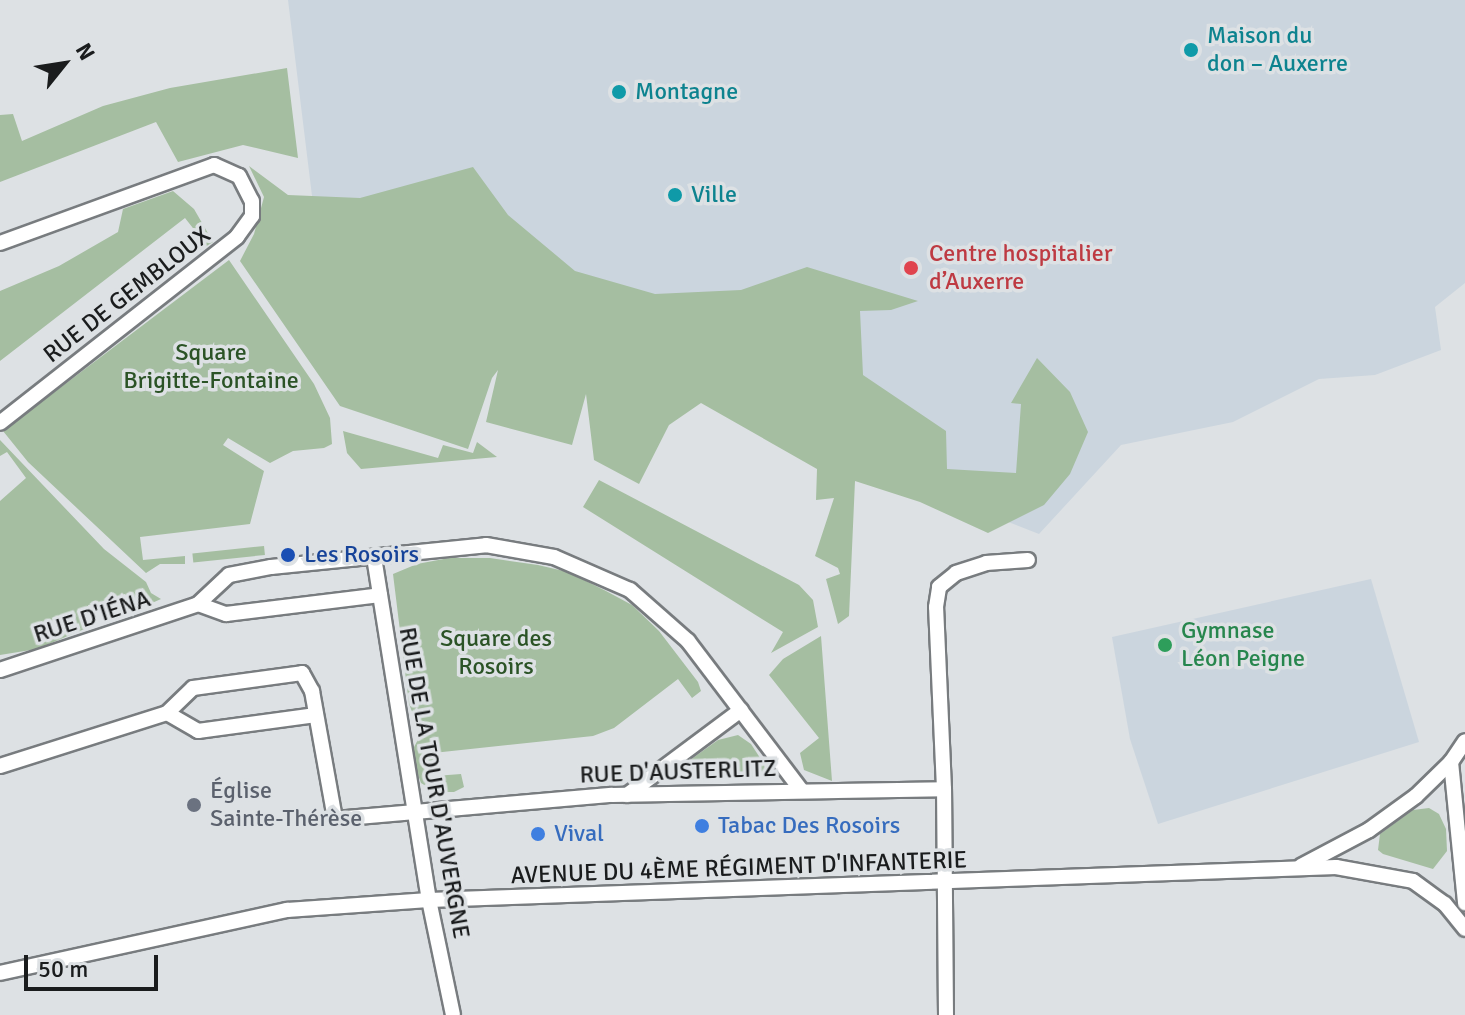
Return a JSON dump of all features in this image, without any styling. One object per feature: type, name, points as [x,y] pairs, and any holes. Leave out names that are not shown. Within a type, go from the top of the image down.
[{"type":"street","name":"RUE DE GEMBLOUX","points":[[0,243],[196,169],[214,165],[227,168],[247,186],[252,216],[237,237],[0,423]]},
{"type":"street","name":"RUE D'IÉNA","points":[[0,670],[198,604],[229,575],[271,567],[486,545],[568,563],[630,590],[688,641],[801,790]]},
{"type":"street","name":"RUE DE LA TOUR D'AUVERGNE","points":[[374,557],[429,900],[453,1015]]},
{"type":"street","points":[[946,1015],[944,789],[936,607],[939,587],[956,573],[986,563],[1028,560]]},
{"type":"street","points":[[198,604],[226,614],[380,595]]},
{"type":"street","points":[[0,766],[167,713],[193,688],[302,673],[312,691],[316,715],[198,731],[167,713]]},
{"type":"street","points":[[627,795],[741,710]]},
{"type":"street","name":"RUE D'AUSTERLITZ","points":[[316,715],[335,819],[627,795],[944,789]]},
{"type":"street","points":[[1297,868],[1369,830],[1416,796],[1451,762],[1465,741]]},
{"type":"street","points":[[1451,762],[1465,903]]},
{"type":"street","name":"AVENUE DU 4ÈME RÉGIMENT D'INFANTERIE","points":[[0,973],[287,910],[429,900],[945,884],[1297,868],[1336,867],[1413,881],[1445,904],[1465,929]]},
{"type":"shaded area","name":"Centre hospitalier d’Auxerre","points":[[288,0],[1465,0],[1465,283],[1435,307],[1441,350],[1375,375],[1319,379],[1233,422],[1121,445],[1039,534],[319,253]]},
{"type":"shaded area","points":[[1371,579],[1419,742],[1158,824],[1130,739],[1112,637]]},
{"type":"green space","points":[[287,68],[298,158],[243,145],[178,162],[156,122],[0,182],[0,115],[13,114],[22,141],[103,106],[170,88]]},
{"type":"green space","points":[[249,166],[288,195],[360,198],[473,167],[508,215],[575,271],[655,294],[741,290],[807,267],[918,301],[891,310],[860,311],[863,375],[946,431],[947,469],[1016,473],[1021,404],[1011,403],[1037,358],[1070,392],[1088,432],[1070,474],[1044,505],[988,533],[920,502],[855,481],[849,616],[838,624],[826,579],[840,574],[838,568],[815,556],[834,498],[816,500],[817,469],[701,403],[669,425],[639,484],[594,460],[586,394],[572,445],[486,422],[498,370],[492,378],[468,449],[340,406],[240,261],[254,234],[264,197]]},
{"type":"green space","points":[[173,191],[194,209],[213,242],[200,250],[193,242],[200,237],[185,218],[0,361],[0,291],[59,266],[118,232],[123,209]]},
{"type":"green space","name":"Square Brigitte-Fontaine","points":[[229,260],[314,384],[330,418],[332,444],[324,448],[293,451],[270,463],[228,438],[223,445],[264,471],[250,524],[140,537],[143,560],[185,556],[185,564],[160,564],[146,573],[28,462],[3,431]]},
{"type":"green space","points":[[343,431],[438,458],[443,445],[473,453],[477,442],[497,457],[361,469],[347,453]]},
{"type":"green space","points":[[0,440],[104,549],[146,582],[151,593],[161,599],[136,610],[129,600],[88,605],[94,625],[37,649],[0,655],[0,501],[26,478],[7,452],[0,456]]},
{"type":"green space","points":[[599,480],[799,585],[813,600],[818,627],[771,653],[783,632],[583,507]]},
{"type":"green space","points":[[264,546],[265,555],[193,562],[192,554]]},
{"type":"green space","name":"Square des Rosoirs","points":[[449,558],[490,558],[538,565],[568,572],[606,591],[632,605],[659,631],[698,682],[701,691],[692,698],[678,679],[614,728],[593,736],[433,753],[435,776],[461,774],[464,787],[454,792],[436,792],[421,783],[415,767],[413,749],[421,734],[409,704],[393,574],[417,564]]},
{"type":"green space","points":[[821,636],[832,781],[804,770],[800,753],[819,738],[769,675],[783,659]]},
{"type":"green space","points":[[738,735],[751,744],[766,773],[761,777],[682,780],[678,771],[690,760],[718,740]]},
{"type":"green space","points":[[1429,808],[1439,814],[1446,829],[1447,851],[1433,869],[1378,850],[1380,834],[1413,810]]},
{"type":"place","name":"Maison du don – Auxerre","points":[[1191,50]]},
{"type":"place","name":"Montagne","points":[[619,92]]},
{"type":"place","name":"Ville","points":[[675,195]]},
{"type":"place","name":"Centre hospitalier d’Auxerre","points":[[911,268]]},
{"type":"place","name":"Les Rosoirs","points":[[288,555]]},
{"type":"place","name":"Gymnase Léon Peigne","points":[[1165,645]]},
{"type":"place","name":"Église Sainte-Thérèse","points":[[194,805]]},
{"type":"place","name":"Tabac Des Rosoirs","points":[[702,826]]},
{"type":"place","name":"Vival","points":[[538,834]]}]
